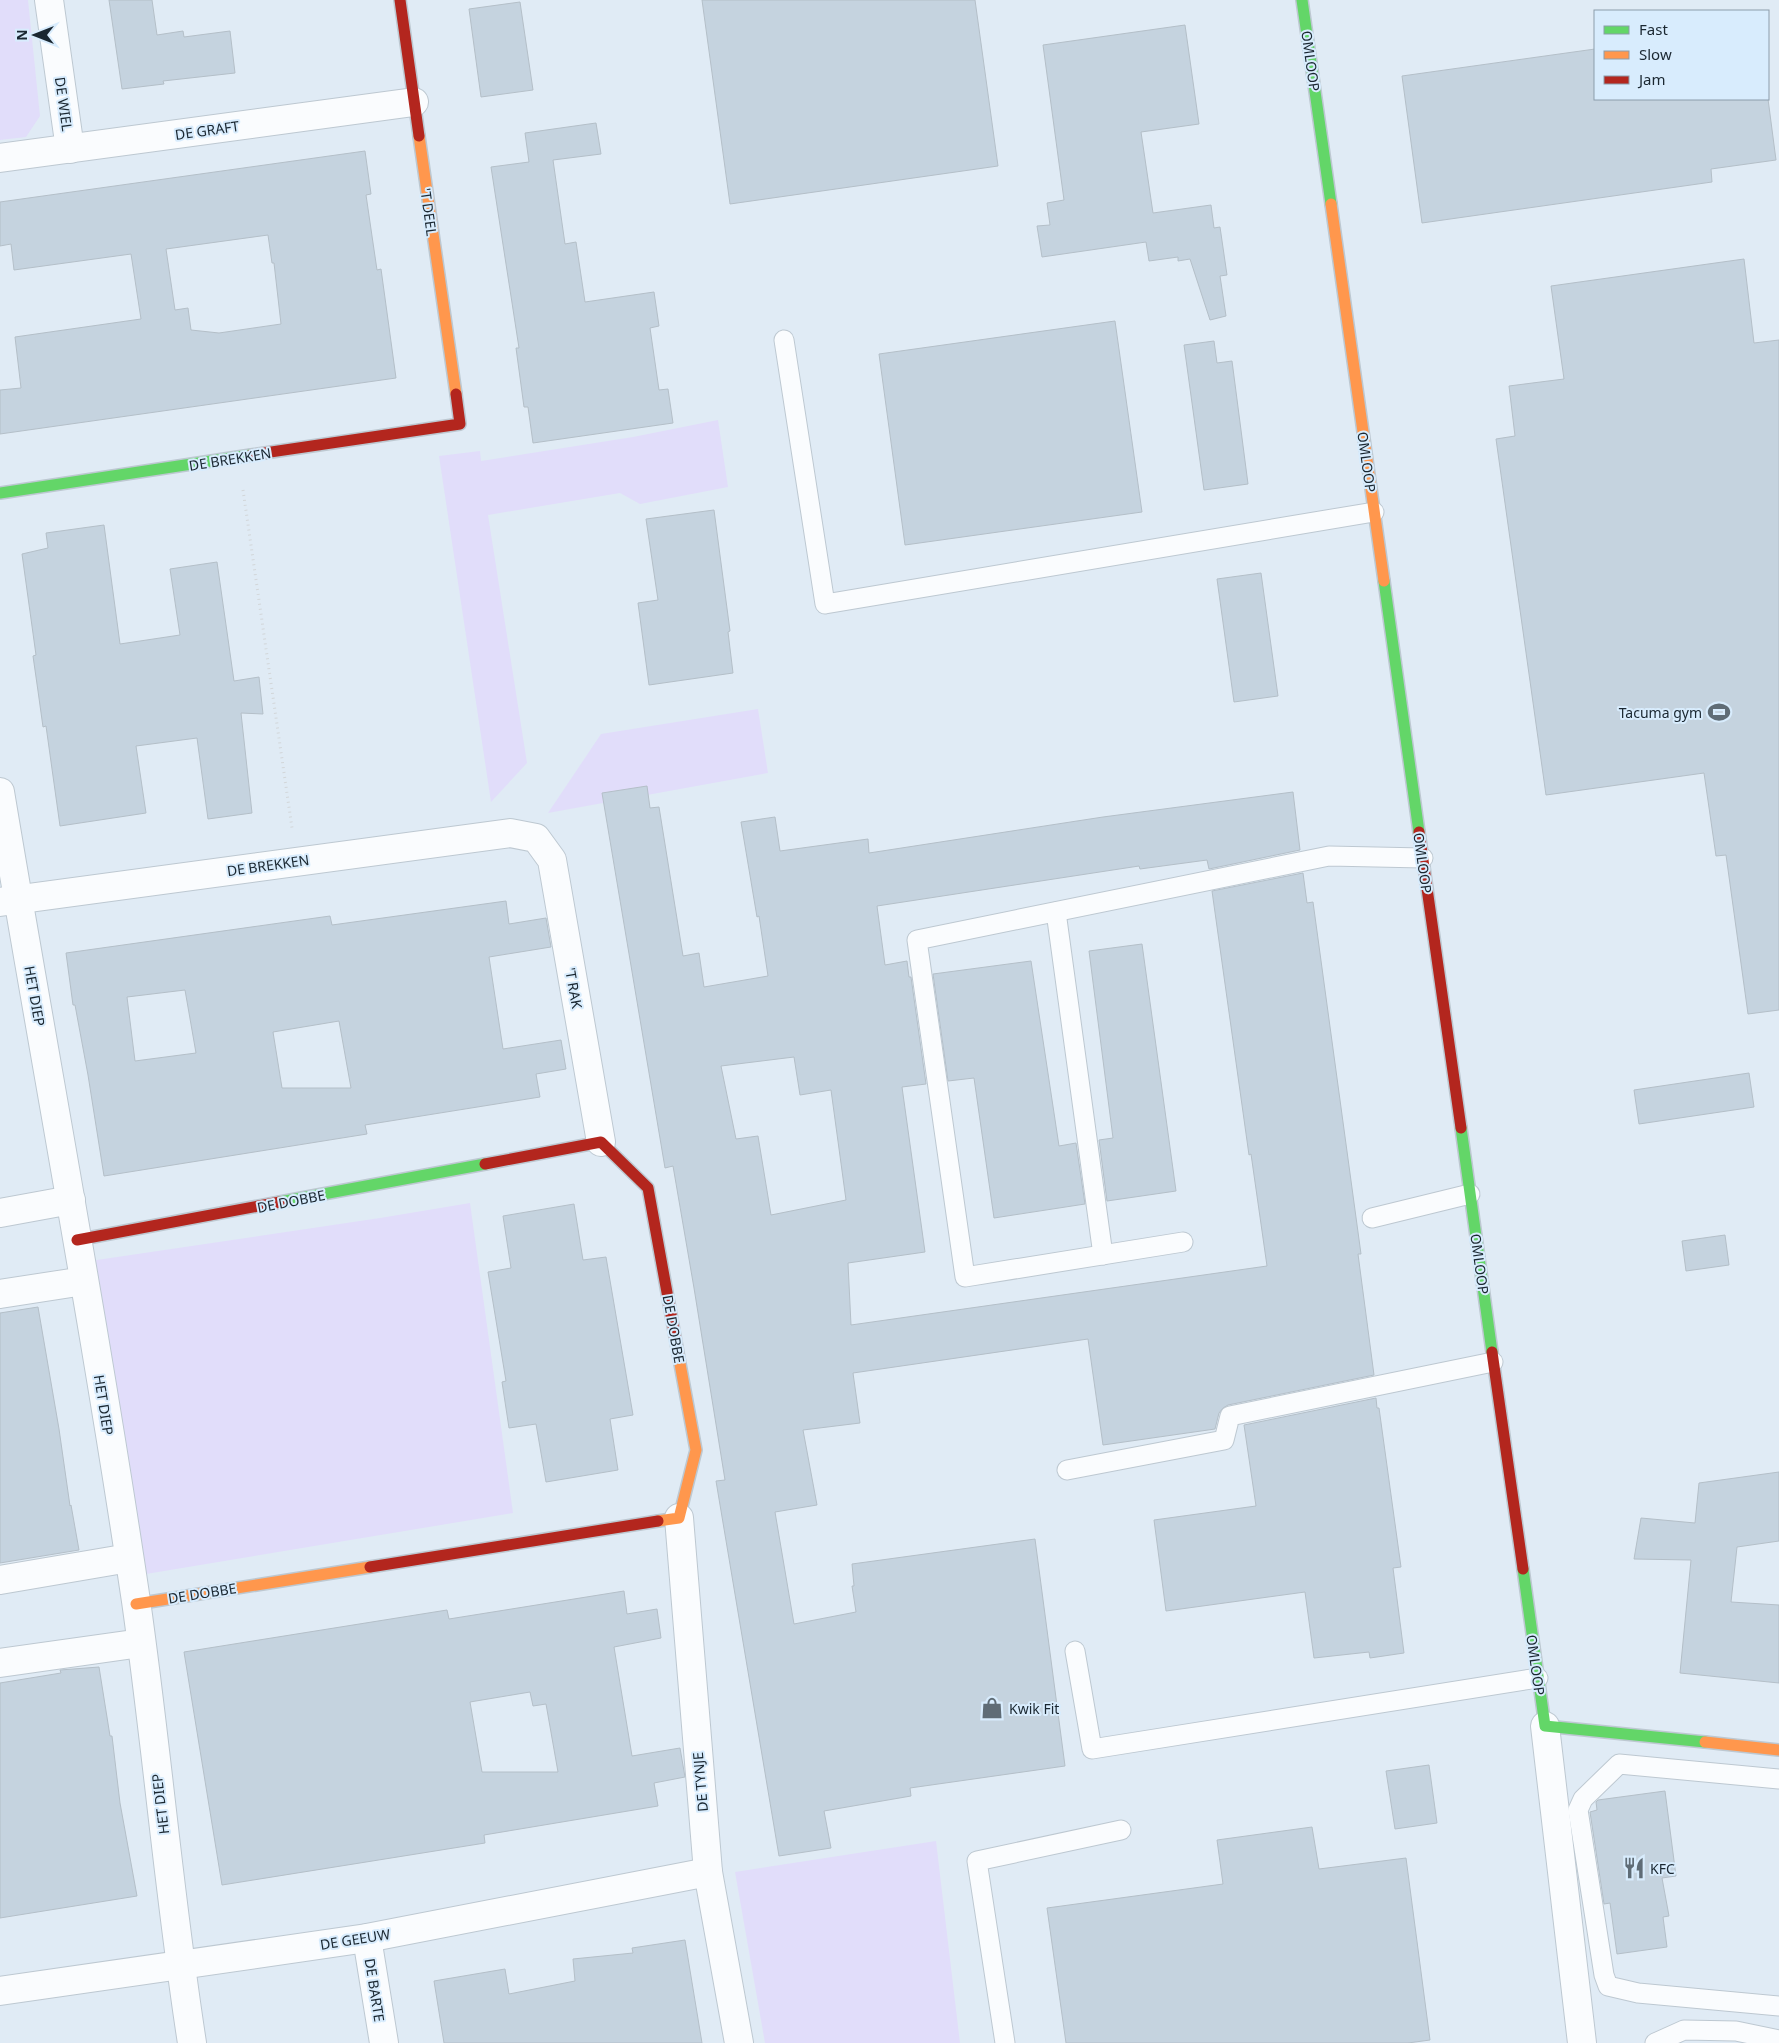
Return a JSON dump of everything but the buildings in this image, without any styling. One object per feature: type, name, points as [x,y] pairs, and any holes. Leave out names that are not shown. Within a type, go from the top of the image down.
[{"type":"street","name":"DE WIEL","points":[[49,0],[70,149]]},
{"type":"street","name":"'T DEEL","points":[[400,0],[460,424]]},
{"type":"street","name":"OMLOOP","points":[[1302,0],[1545,1726],[1582,2043]]},
{"type":"street","name":"DE GRAFT","points":[[0,158],[414,102]]},
{"type":"street","name":"DE BREKKEN","points":[[0,493],[460,424]]},
{"type":"street","name":"HET DIEP","points":[[0,792],[9,900],[71,1200],[129,1558],[180,1965]]},
{"type":"street","name":"DE BREKKEN","points":[[9,900],[510,833],[536,838]]},
{"type":"street","name":"'T RAK","points":[[536,838],[552,860],[601,1142]]},
{"type":"street","name":"DE DOBBE","points":[[77,1240],[601,1142],[648,1188],[696,1450],[679,1518],[136,1604]]},
{"type":"street","points":[[0,1213],[71,1200]]},
{"type":"street","points":[[0,1294],[84,1281]]},
{"type":"street","name":"DE TYNJE","points":[[679,1518],[708,1872],[739,2043]]},
{"type":"street","points":[[0,1580],[129,1558]]},
{"type":"street","points":[[0,1663],[141,1642]]},
{"type":"street","points":[[1545,1726],[1779,1750]]},
{"type":"street","name":"DE GEEUW","points":[[0,1991],[367,1938],[708,1872]]},
{"type":"street","name":"DE BARTE","points":[[367,1938],[384,2043]]},
{"type":"street","points":[[180,1965],[192,2043]]},
{"type":"lane","points":[[784,340],[825,604],[1374,512]]},
{"type":"lane","points":[[1184,1242],[965,1278],[917,940],[1329,856],[1423,858]]},
{"type":"lane","points":[[1056,912],[1103,1255]]},
{"type":"lane","points":[[1372,1218],[1470,1194]]},
{"type":"lane","points":[[1066,1470],[1224,1440],[1230,1416],[1493,1362]]},
{"type":"lane","points":[[1075,1651],[1092,1749],[1538,1678]]},
{"type":"lane","points":[[1779,1779],[1619,1764],[1583,1799],[1578,1810],[1604,1974],[1608,1986],[1638,1993],[1779,2006]]},
{"type":"lane","points":[[1005,2043],[977,1861],[1121,1830]]},
{"type":"lane","points":[[1655,2043],[1684,2030],[1736,2031],[1779,2040]]},
{"type":"path","points":[[238,458],[297,862]]},
{"type":"shaded area","points":[[0,0],[28,0],[40,116],[26,137],[0,140]]},
{"type":"shaded area","points":[[718,420],[728,487],[640,504],[620,493],[488,515],[527,763],[491,802],[439,456],[480,451],[481,461],[633,437]]},
{"type":"shaded area","points":[[758,709],[768,773],[548,813],[601,734]]},
{"type":"shaded area","points":[[470,1203],[513,1513],[146,1574],[90,1261]]},
{"type":"shaded area","points":[[936,1841],[960,2043],[765,2043],[735,1872]]},
{"type":"traffic: fast","points":[[1302,0],[1331,204]]},
{"type":"traffic: fast","points":[[0,493],[251,455]]},
{"type":"traffic: fast","points":[[1384,581],[1419,832]]},
{"type":"traffic: fast","points":[[1461,1128],[1492,1352]]},
{"type":"traffic: fast","points":[[280,1202],[485,1164]]},
{"type":"traffic: fast","points":[[1523,1569],[1545,1726],[1705,1742]]},
{"type":"traffic: slow","points":[[419,136],[456,394]]},
{"type":"traffic: slow","points":[[1331,204],[1384,581]]},
{"type":"traffic: slow","points":[[658,1521],[679,1518],[696,1450],[678,1353]]},
{"type":"traffic: slow","points":[[136,1604],[370,1567]]},
{"type":"traffic: slow","points":[[1705,1742],[1779,1750]]},
{"type":"traffic: jam","points":[[400,0],[419,136]]},
{"type":"traffic: jam","points":[[251,455],[460,424],[456,394]]},
{"type":"traffic: jam","points":[[1419,832],[1461,1128]]},
{"type":"traffic: jam","points":[[485,1164],[601,1142],[648,1188],[678,1353]]},
{"type":"traffic: jam","points":[[77,1240],[280,1202]]},
{"type":"traffic: jam","points":[[1492,1352],[1523,1569]]},
{"type":"traffic: jam","points":[[370,1567],[658,1521]]},
{"type":"place","name":"Tacuma gym","points":[[1719,712]]},
{"type":"place","name":"Kwik Fit","points":[[992,1708]]},
{"type":"place","name":"KFC","points":[[1634,1868]]}]
